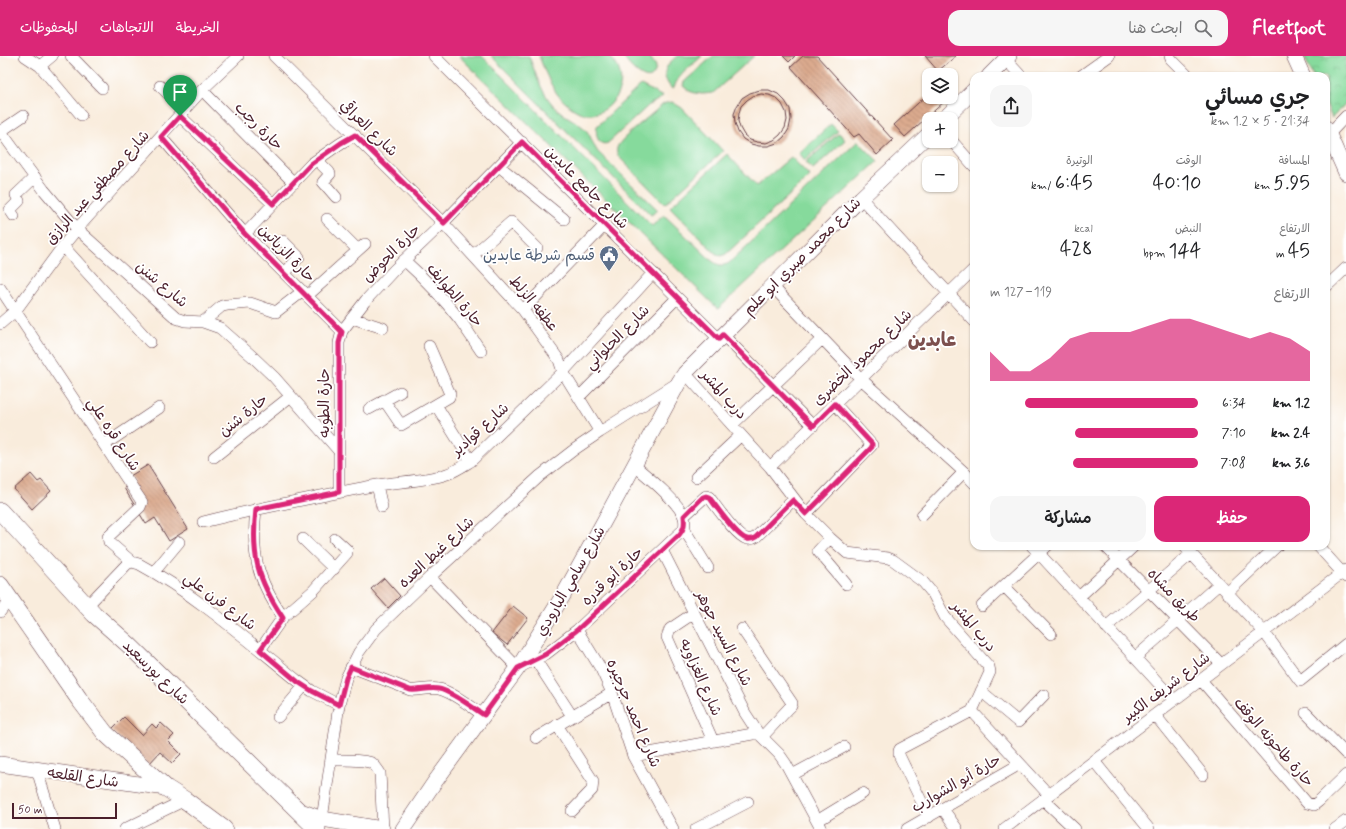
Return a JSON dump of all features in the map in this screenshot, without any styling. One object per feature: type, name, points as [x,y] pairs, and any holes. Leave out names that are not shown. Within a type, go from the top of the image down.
[{"type":"main road","points":[[1294,56],[1301,72]]},
{"type":"main road","points":[[993,72],[1007,58]]},
{"type":"main road","points":[[951,112],[970,94]]},
{"type":"main road","points":[[1330,139],[1346,173]]},
{"type":"main road","name":"شارع محمد صبري ابو علم","points":[[682,377],[861,198],[922,141]]},
{"type":"main road","name":"شارع سامي البارودي","points":[[403,829],[434,783],[518,668],[564,594],[635,466],[682,377]]},
{"type":"main road","name":"شارع بورسعيد","points":[[0,511],[86,606],[129,645],[298,810],[320,824]]},
{"type":"main road","points":[[0,585],[5,606],[105,733],[166,788],[224,829]]},
{"type":"main road","name":"شارع القلعه","points":[[0,764],[166,788]]},
{"type":"main road","points":[[320,824],[383,829]]},
{"type":"street","points":[[25,56],[40,66],[81,115]]},
{"type":"street","points":[[40,66],[52,56]]},
{"type":"street","points":[[71,56],[102,88]]},
{"type":"street","name":"شارع مصطفي عبد الرازق","points":[[0,324],[16,310],[77,229],[183,113],[202,90],[238,56]]},
{"type":"street","name":"شارع العراقي","points":[[274,56],[444,223]]},
{"type":"street","name":"شارع جامع عابدين","points":[[434,56],[677,298],[721,337],[813,426]]},
{"type":"street","points":[[1087,72],[1109,56]]},
{"type":"street","points":[[1170,56],[1171,59],[1184,72]]},
{"type":"street","points":[[1007,58],[1018,72]]},
{"type":"street","points":[[160,86],[183,113],[273,204]]},
{"type":"street","name":"حارة رجب","points":[[202,90],[294,183]]},
{"type":"street","points":[[0,130],[23,116]]},
{"type":"street","points":[[1330,130],[1346,116]]},
{"type":"street","name":"شارع شنن","points":[[0,130],[35,177],[77,229],[176,318],[185,322],[203,322],[220,328],[253,357],[291,396],[339,451]]},
{"type":"street","name":"حارة الزياتين","points":[[342,332],[245,234],[317,160],[355,135]]},
{"type":"street","points":[[161,137],[245,234]]},
{"type":"street","name":"حارة الحوض","points":[[352,318],[366,300],[404,260],[444,223],[522,142]]},
{"type":"street","points":[[958,148],[970,161]]},
{"type":"street","points":[[317,160],[329,172],[330,174],[323,182],[336,197]]},
{"type":"street","points":[[499,166],[564,219]]},
{"type":"street","points":[[14,216],[10,210],[19,201],[16,195],[35,177]]},
{"type":"street","points":[[861,198],[970,317]]},
{"type":"street","points":[[203,322],[222,306],[227,304],[250,303],[276,312],[305,293],[361,247],[328,219]]},
{"type":"street","name":"عطفه الزلط","points":[[444,223],[523,310],[553,349],[563,372],[600,432]]},
{"type":"street","points":[[473,255],[510,223],[513,223],[537,248]]},
{"type":"street","points":[[523,310],[605,225]]},
{"type":"street","points":[[283,241],[299,257],[285,273]]},
{"type":"street","points":[[63,246],[150,342]]},
{"type":"street","name":"حارة الطوايف","points":[[404,260],[424,278],[443,299],[460,320],[481,351]]},
{"type":"street","points":[[1330,283],[1346,268]]},
{"type":"street","name":"شارع قوادير","points":[[203,522],[256,509],[339,492],[377,485],[425,479],[446,474],[459,468],[471,461],[563,372],[653,273]]},
{"type":"street","name":"شارع محمود الخضرى","points":[[770,467],[970,273]]},
{"type":"street","points":[[772,286],[861,378],[970,479]]},
{"type":"street","name":"شارع قره علي","points":[[2,294],[16,310],[142,502],[140,507],[108,537],[109,542],[132,562]]},
{"type":"street","name":"شارع الحلواني","points":[[578,397],[677,298]]},
{"type":"street","points":[[352,318],[383,328]]},
{"type":"street","name":"حارة الطوبه","points":[[339,492],[339,349],[342,332],[352,318]]},
{"type":"street","points":[[732,425],[822,339]]},
{"type":"street","points":[[384,400],[401,426],[449,397],[450,394],[429,346]]},
{"type":"street","name":"درب المشر","points":[[682,377],[732,425],[770,467],[793,500],[830,538],[847,553],[888,558],[923,582],[932,594],[945,617],[989,667],[990,672],[972,710]]},
{"type":"street","name":"شارع غيط العده","points":[[320,824],[339,705],[346,678],[359,652],[376,629],[540,476],[600,432],[682,377]]},
{"type":"street","points":[[369,409],[400,392]]},
{"type":"street","name":"حارة شنن","points":[[214,457],[291,396]]},
{"type":"street","points":[[806,514],[872,445],[835,404]]},
{"type":"street","points":[[436,405],[471,461]]},
{"type":"street","points":[[104,445],[159,408]]},
{"type":"street","name":"درب المشر","points":[[696,477],[741,435]]},
{"type":"street","points":[[635,466],[673,501],[684,516],[684,529],[708,568]]},
{"type":"street","points":[[922,515],[964,472]]},
{"type":"street","points":[[377,485],[382,507]]},
{"type":"street","points":[[684,516],[706,496],[709,497],[736,531],[746,539],[752,540],[793,500]]},
{"type":"street","points":[[256,509],[254,532],[259,571],[271,599],[283,618]]},
{"type":"street","name":"حارة أبو قدره","points":[[518,668],[546,654],[577,630],[684,529]]},
{"type":"street","points":[[830,538],[818,551],[846,584]]},
{"type":"street","points":[[304,539],[334,569]]},
{"type":"street","points":[[260,650],[283,618],[313,591],[334,569],[347,551],[335,539]]},
{"type":"street","points":[[154,572],[179,542]]},
{"type":"street","name":"شارع السيد جوهر","points":[[662,550],[745,713],[760,735],[779,754],[819,825]]},
{"type":"street","points":[[982,606],[1004,586],[1038,550]]},
{"type":"street","points":[[1040,550],[1079,597],[1174,700]]},
{"type":"street","name":"طريق مشاه","points":[[1109,550],[1221,664]]},
{"type":"street","points":[[1079,597],[1130,550]]},
{"type":"street","points":[[1106,627],[1149,590],[1187,550],[1264,632],[1300,681],[1346,644]]},
{"type":"street","points":[[1227,593],[1273,550]]},
{"type":"street","points":[[1322,550],[1345,573]]},
{"type":"street","points":[[86,606],[124,567],[132,562]]},
{"type":"street","name":"شارع فرن علي","points":[[132,562],[154,572],[187,593],[214,612],[304,686],[339,705]]},
{"type":"street","name":"شارع شريف الكبير","points":[[1004,829],[1221,664],[1345,573]]},
{"type":"street","points":[[430,577],[518,668]]},
{"type":"street","points":[[1135,658],[1219,584]]},
{"type":"street","points":[[1004,586],[1051,634]]},
{"type":"street","name":"شارع الغزاويه","points":[[694,613],[670,629],[667,637],[713,741]]},
{"type":"street","points":[[633,756],[713,741],[760,735],[791,706],[792,703],[742,629]]},
{"type":"street","name":"شارع احمد جرجيره","points":[[577,630],[601,669],[612,693],[633,756],[673,829]]},
{"type":"street","points":[[535,659],[572,716]]},
{"type":"street","points":[[351,667],[410,690],[433,688],[444,690],[484,715]]},
{"type":"street","name":"حارة طاحونه الوقف","points":[[1201,680],[1307,803],[1314,805],[1346,775]]},
{"type":"street","points":[[278,717],[304,686]]},
{"type":"street","points":[[981,691],[1018,722],[1044,695]]},
{"type":"street","points":[[536,738],[612,693]]},
{"type":"street","points":[[929,817],[898,751],[900,748],[972,710],[1075,829]]},
{"type":"street","points":[[1306,713],[1345,749]]},
{"type":"street","points":[[1155,715],[1203,776]]},
{"type":"street","points":[[557,726],[592,781],[592,790],[572,811]]},
{"type":"street","points":[[792,775],[844,747]]},
{"type":"street","points":[[331,760],[364,761],[371,763],[376,767],[380,773],[383,829]]},
{"type":"street","points":[[1094,761],[1148,829]]},
{"type":"street","name":"حارة أبو الشوارب","points":[[908,829],[1020,764]]},
{"type":"street","points":[[37,770],[55,829]]},
{"type":"street","points":[[819,825],[863,793]]},
{"type":"street","points":[[125,829],[185,800]]},
{"type":"street","points":[[696,829],[748,802]]},
{"type":"street","points":[[943,809],[957,829]]},
{"type":"street","points":[[1335,829],[1346,821]]},
{"type":"green space","points":[[459,56],[482,56],[652,226],[664,215],[711,260],[720,265],[729,263],[858,141],[878,161],[718,309]]},
{"type":"green space","points":[[491,56],[529,56],[540,85],[552,104],[584,128],[598,152],[658,210],[651,215]]},
{"type":"green space","points":[[539,56],[609,56],[618,68],[621,80],[615,99],[606,109],[594,114],[584,114],[576,110],[568,105],[558,95],[549,81]]},
{"type":"green space","points":[[623,56],[649,56],[656,66],[654,74],[650,77],[640,75],[630,66]]},
{"type":"green space","points":[[677,56],[702,56],[686,70],[672,89],[666,79],[665,71],[669,64]]},
{"type":"green space","points":[[713,56],[754,56],[713,93],[702,94],[689,91],[683,86],[684,82]]},
{"type":"green space","points":[[1304,56],[1346,56],[1346,103],[1332,118],[1330,113],[1330,72],[1311,72]]},
{"type":"green space","points":[[641,85],[663,97],[649,105],[608,143],[602,143],[598,139],[596,133],[597,126]]},
{"type":"green space","points":[[672,102],[682,108],[723,151],[665,204],[619,157],[617,154],[617,148],[619,144],[637,126],[662,105]]},
{"type":"green space","points":[[831,124],[838,131],[805,160],[799,153]]},
{"type":"green space","points":[[839,133],[845,140],[813,169],[806,162]]},
{"type":"green space","points":[[727,154],[757,186],[791,157],[810,176],[726,254],[721,256],[715,253],[670,207]]},
{"type":"building","points":[[783,56],[795,56],[789,62]]},
{"type":"building","points":[[803,56],[817,56],[893,140],[877,155],[859,134],[854,137],[791,67]]},
{"type":"building","points":[[925,56],[956,56],[942,68],[935,68]]},
{"type":"building","points":[[760,90],[769,90],[778,94],[790,109],[791,119],[789,129],[784,137],[777,143],[768,146],[751,144],[743,139],[738,132],[734,114],[742,98],[750,93]],"holes":[[[761,94],[776,98],[782,104],[786,112],[787,120],[785,128],[774,140],[766,143],[750,140],[744,135],[738,121],[741,106],[753,96]]]},
{"type":"building","points":[[922,99],[922,104],[942,104],[933,112],[922,112],[922,122],[905,137],[894,125]]},
{"type":"building","points":[[148,465],[188,529],[169,541],[155,518],[146,524],[124,488],[134,482],[130,476]]},
{"type":"building","points":[[31,474],[38,482],[41,480],[51,491],[32,509],[14,489]]},
{"type":"building","points":[[384,578],[400,596],[388,608],[371,589]]},
{"type":"building","points":[[513,606],[528,618],[507,645],[492,633]]},
{"type":"building","points":[[124,717],[142,735],[152,724],[156,728],[161,723],[174,735],[168,741],[181,754],[172,763],[160,752],[148,765],[111,730]]},
{"type":"place","name":"قسم شرطة عابدين","points":[[609,272]]},
{"type":"district","name":"عابدين","points":[[932,339]]},
{"type":"route","points":[[180,116],[273,204],[311,164],[355,135],[444,223],[522,142],[719,339],[723,335],[813,426],[835,404],[872,444],[872,447],[806,514],[793,500],[752,540],[742,537],[709,497],[703,497],[684,516],[684,529],[679,535],[577,630],[546,654],[518,668],[484,715],[444,690],[433,688],[410,690],[351,667],[346,678],[339,705],[298,682],[260,650],[283,618],[271,599],[261,578],[256,556],[254,532],[256,509],[339,492],[339,343],[342,332],[245,234],[161,137],[180,116]]}]
